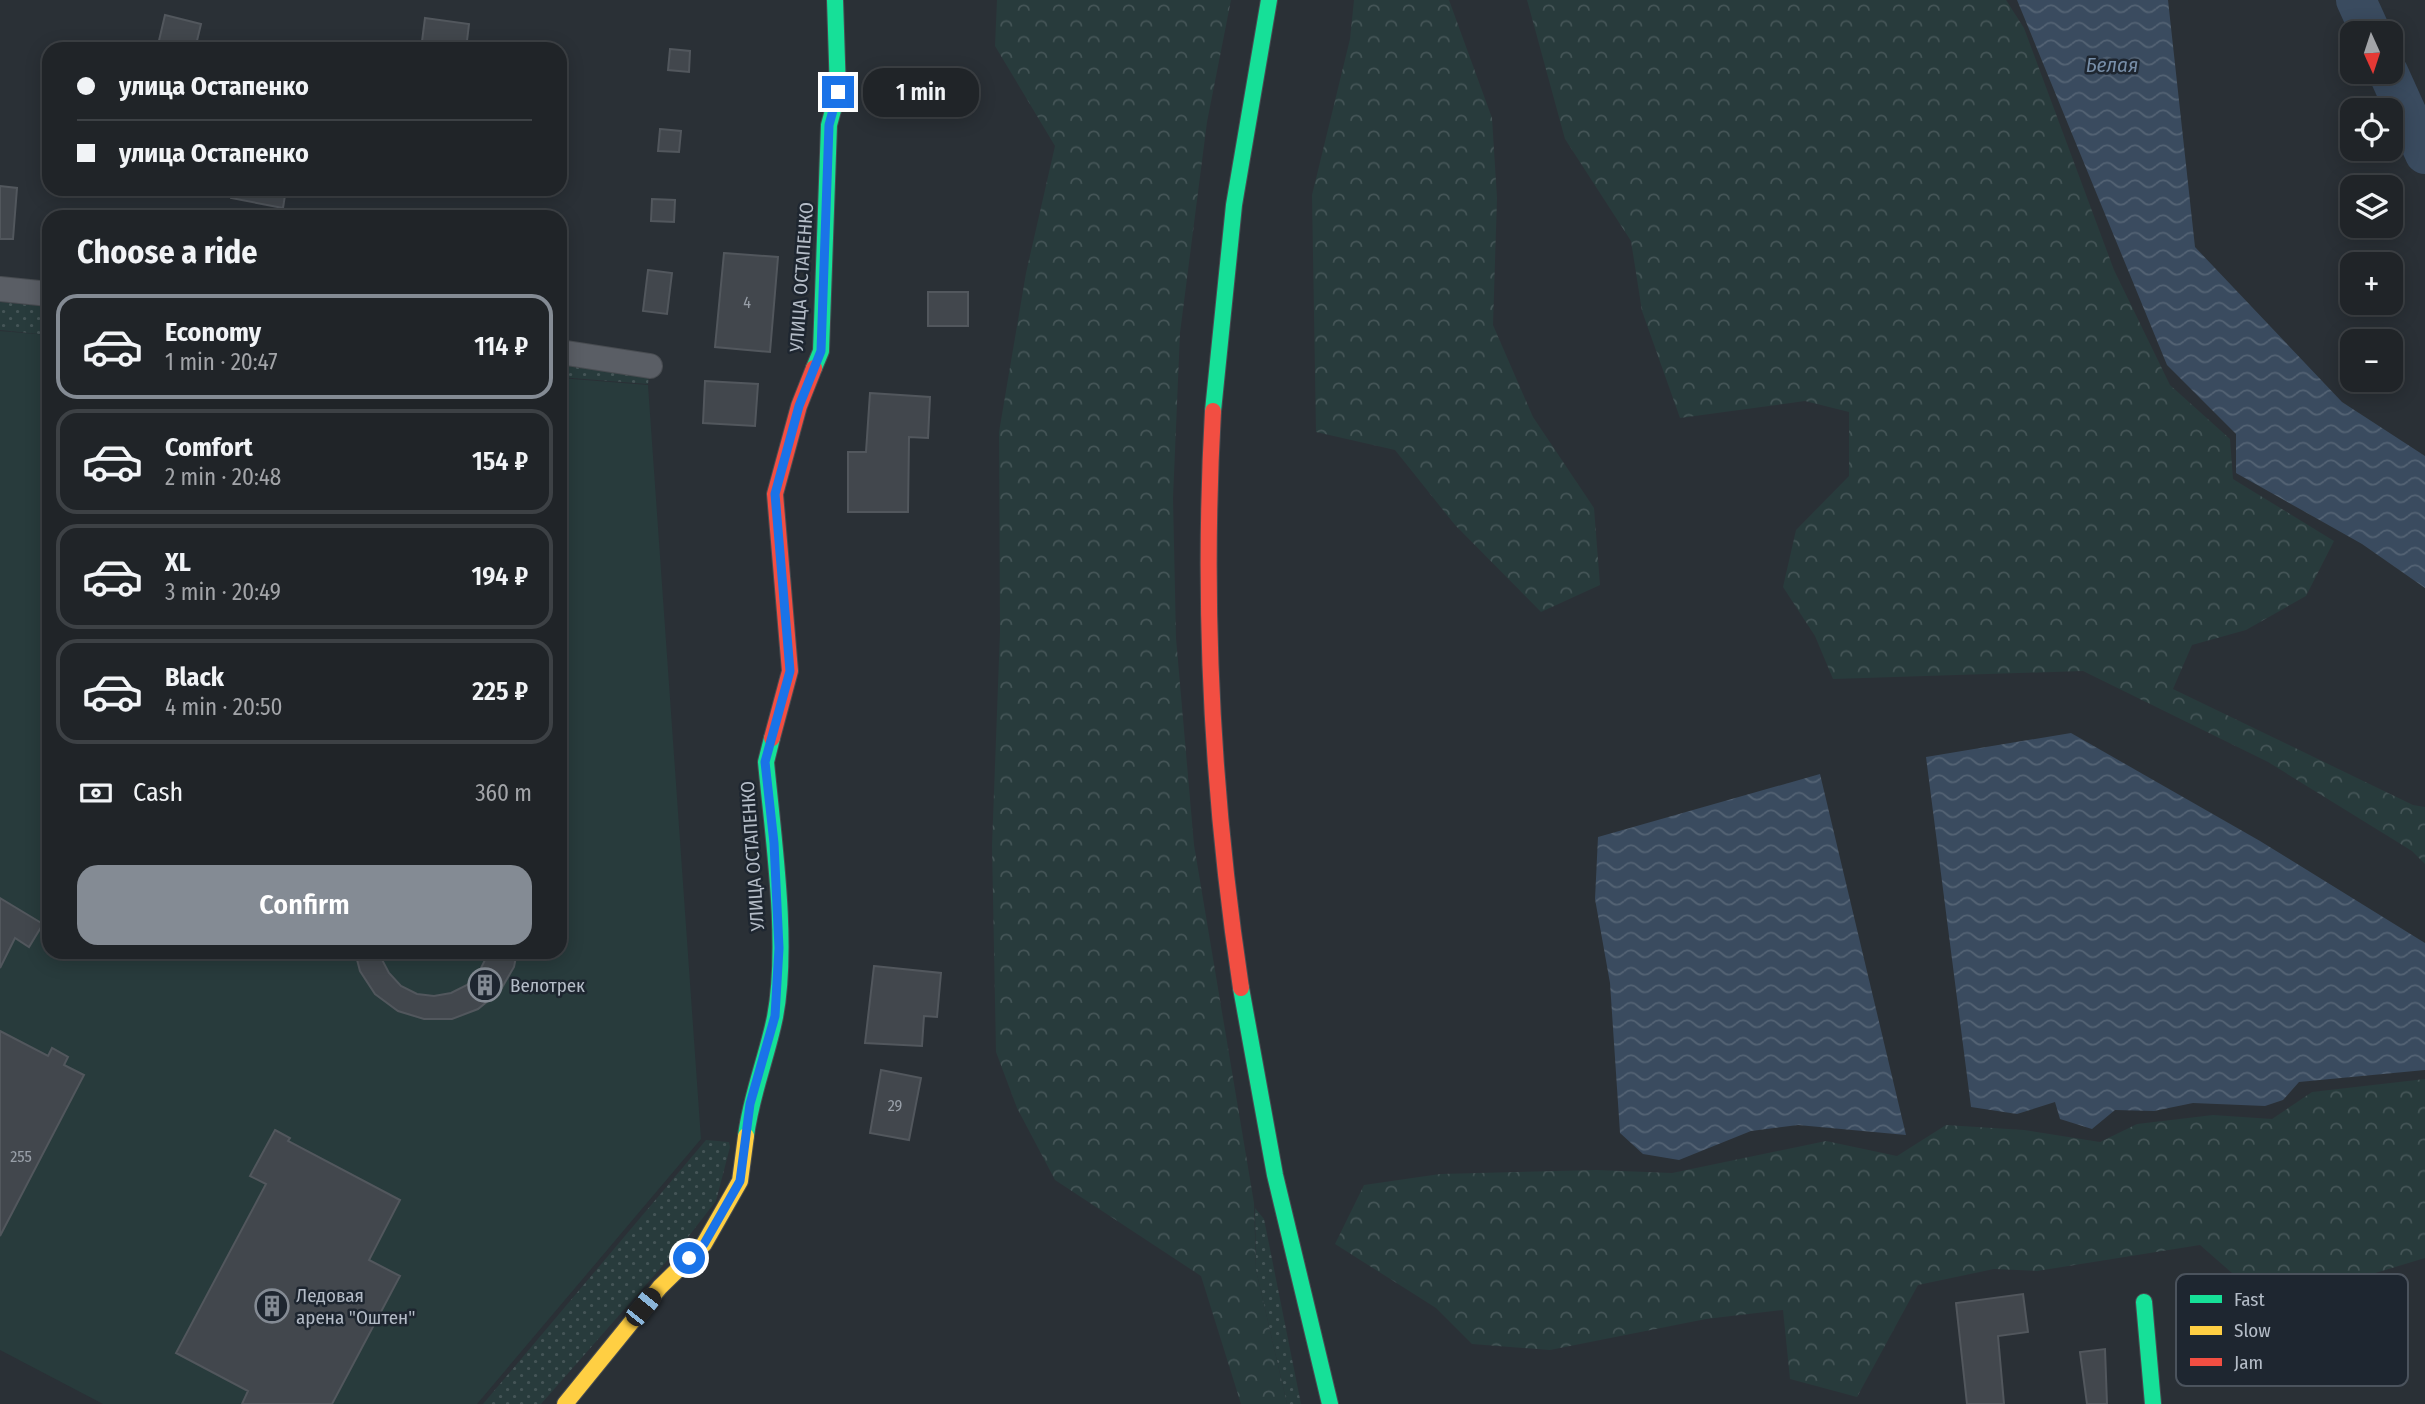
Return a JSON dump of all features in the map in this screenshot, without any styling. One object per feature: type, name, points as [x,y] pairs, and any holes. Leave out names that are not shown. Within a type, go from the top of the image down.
[{"type":"street","name":"УЛИЦА ОСТАПЕНКО","points":[[565,1404],[660,1287],[704,1244],[740,1181],[750,1104],[775,1016],[779,948],[774,843],[765,762],[790,671],[775,494],[799,406],[821,351],[829,125],[838,92],[835,0]]},
{"type":"street","points":[[1269,0],[1253,77],[1226,271],[1210,470],[1210,656],[1220,829],[1256,1074],[1330,1404]]},
{"type":"street","points":[[0,289],[42,293]]},
{"type":"street","points":[[567,353],[650,366]]},
{"type":"street","points":[[2144,1302],[2153,1404]]},
{"type":"green space","points":[[997,0],[1231,0],[1207,122],[1180,333],[1173,498],[1176,638],[1194,845],[1254,1203],[1256,1270],[1287,1404],[1241,1404],[1201,1276],[1055,1180],[1017,1108],[996,1052],[992,846],[1000,632],[999,432],[1026,273],[1055,146],[995,46]]},
{"type":"green space","points":[[1354,0],[1449,0],[1492,118],[1497,198],[1493,325],[1533,417],[1594,508],[1600,585],[1541,612],[1455,525],[1395,450],[1316,432],[1312,195],[1350,39]]},
{"type":"green space","points":[[1527,0],[2006,0],[2024,28],[2114,270],[2170,385],[2230,439],[2233,479],[2334,541],[2306,596],[2246,630],[2192,645],[2173,689],[2413,805],[2425,807],[2425,864],[2412,851],[2268,762],[2083,671],[1833,679],[1815,636],[1783,587],[1796,530],[1849,476],[1849,412],[1805,401],[1680,418],[1642,311],[1631,241],[1565,139]]},
{"type":"green space","points":[[0,302],[42,306],[42,334],[0,330]]},
{"type":"green space","points":[[0,331],[42,334],[42,959],[567,959],[567,379],[648,385],[701,1139],[477,1404],[103,1404],[0,1350]]},
{"type":"green space","points":[[567,355],[650,367],[648,384],[567,378]]},
{"type":"green space","points":[[2425,1079],[2425,1258],[2372,1274],[2233,1274],[2200,1245],[2037,1271],[1994,1269],[1918,1285],[1857,1397],[1790,1379],[1783,1310],[1706,1319],[1550,1350],[1472,1344],[1436,1308],[1335,1244],[1364,1185],[1440,1174],[1597,1170],[1672,1173],[1826,1141],[1897,1156],[1946,1125],[2024,1130],[2100,1142],[2137,1124],[2213,1115],[2272,1119],[2312,1092]]},
{"type":"green space","points":[[706,1140],[729,1142],[730,1147],[716,1201],[688,1237],[541,1404],[483,1404]]},
{"type":"green space","points":[[1255,1208],[1264,1219],[1301,1404],[1287,1404],[1256,1270]]},
{"type":"water","name":"Белая","points":[[2017,0],[2168,0],[2195,247],[2342,402],[2425,456],[2425,588],[2362,544],[2236,473],[2236,434],[2167,365]]},
{"type":"water","points":[[2071,733],[2260,841],[2425,943],[2425,1070],[2299,1082],[2283,1100],[2265,1106],[2193,1103],[2154,1111],[2115,1110],[2092,1129],[2060,1119],[2055,1102],[2017,1114],[1971,1107],[1926,757]]},
{"type":"water","points":[[1820,774],[1906,1135],[1798,1125],[1751,1131],[1679,1160],[1643,1154],[1620,1133],[1610,983],[1595,899],[1598,837]]},
{"type":"building","points":[[165,15],[201,24],[197,42],[159,42]]},
{"type":"building","points":[[425,18],[469,24],[467,42],[422,42]]},
{"type":"building","points":[[670,49],[690,51],[689,72],[668,70]]},
{"type":"building","points":[[660,129],[681,131],[679,152],[658,151]]},
{"type":"building","points":[[0,186],[17,188],[13,239],[0,239]]},
{"type":"building","points":[[231,196],[285,196],[283,208]]},
{"type":"building","points":[[652,199],[675,200],[674,222],[651,221]]},
{"type":"building","points":[[724,253],[778,257],[770,352],[715,347]]},
{"type":"building","points":[[648,270],[672,273],[667,314],[643,311]]},
{"type":"building","points":[[928,292],[968,292],[968,326],[928,326]]},
{"type":"building","points":[[705,381],[758,384],[755,426],[703,423]]},
{"type":"building","points":[[870,393],[930,397],[928,438],[909,437],[908,512],[848,512],[848,452],[866,452]]},
{"type":"building","points":[[0,898],[42,926],[29,947],[15,938],[0,968]]},
{"type":"building","name":"Велотрек","points":[[357,959],[382,959],[389,973],[401,986],[417,994],[434,996],[451,993],[467,985],[479,972],[486,959],[516,959],[500,991],[478,1009],[452,1019],[424,1019],[398,1011],[375,994],[360,971]]},
{"type":"building","points":[[874,966],[941,973],[937,1017],[924,1016],[922,1046],[865,1043]]},
{"type":"building","points":[[0,1031],[48,1056],[52,1048],[68,1057],[64,1065],[84,1075],[0,1236]]},
{"type":"building","points":[[881,1070],[921,1078],[909,1140],[870,1133]]},
{"type":"building","name":"Ледовая арена \"Оштен\"","points":[[275,1130],[290,1138],[288,1141],[400,1200],[369,1260],[400,1276],[332,1404],[242,1404],[248,1391],[176,1353],[266,1184],[250,1176]]},
{"type":"building","points":[[2023,1294],[2028,1332],[1998,1336],[2004,1404],[1967,1404],[1956,1303]]},
{"type":"building","points":[[2105,1349],[2107,1404],[2087,1404],[2080,1352]]},
{"type":"waterway","name":"Белая","points":[[2356,0],[2366,21]]},
{"type":"waterway","name":"Белая","points":[[2393,84],[2425,154]]},
{"type":"traffic: fast","points":[[814,368],[821,351],[829,125],[838,92],[835,0]]},
{"type":"traffic: fast","points":[[1213,411],[1234,205],[1269,0]]},
{"type":"traffic: fast","points":[[746,1136],[775,1017],[779,988],[780,924],[766,762],[772,738]]},
{"type":"traffic: fast","points":[[1241,988],[1275,1175],[1330,1404]]},
{"type":"traffic: fast","points":[[2144,1302],[2153,1404]]},
{"type":"traffic: slow","points":[[565,1404],[660,1287],[704,1244],[740,1181],[746,1136]]},
{"type":"traffic: jam","points":[[772,738],[790,671],[775,494],[799,406],[814,368]]},
{"type":"traffic: jam","points":[[1213,411],[1209,556],[1212,701],[1223,845],[1241,988]]},
{"type":"place","name":"Велотрек","points":[[485,985]]},
{"type":"place","name":"Ледовая арена \"Оштен\"","points":[[272,1306]]},
{"type":"route","points":[[689,1258],[704,1244],[740,1181],[750,1104],[775,1016],[779,948],[774,843],[765,762],[790,671],[775,494],[799,406],[821,351],[829,125],[838,92]]}]
